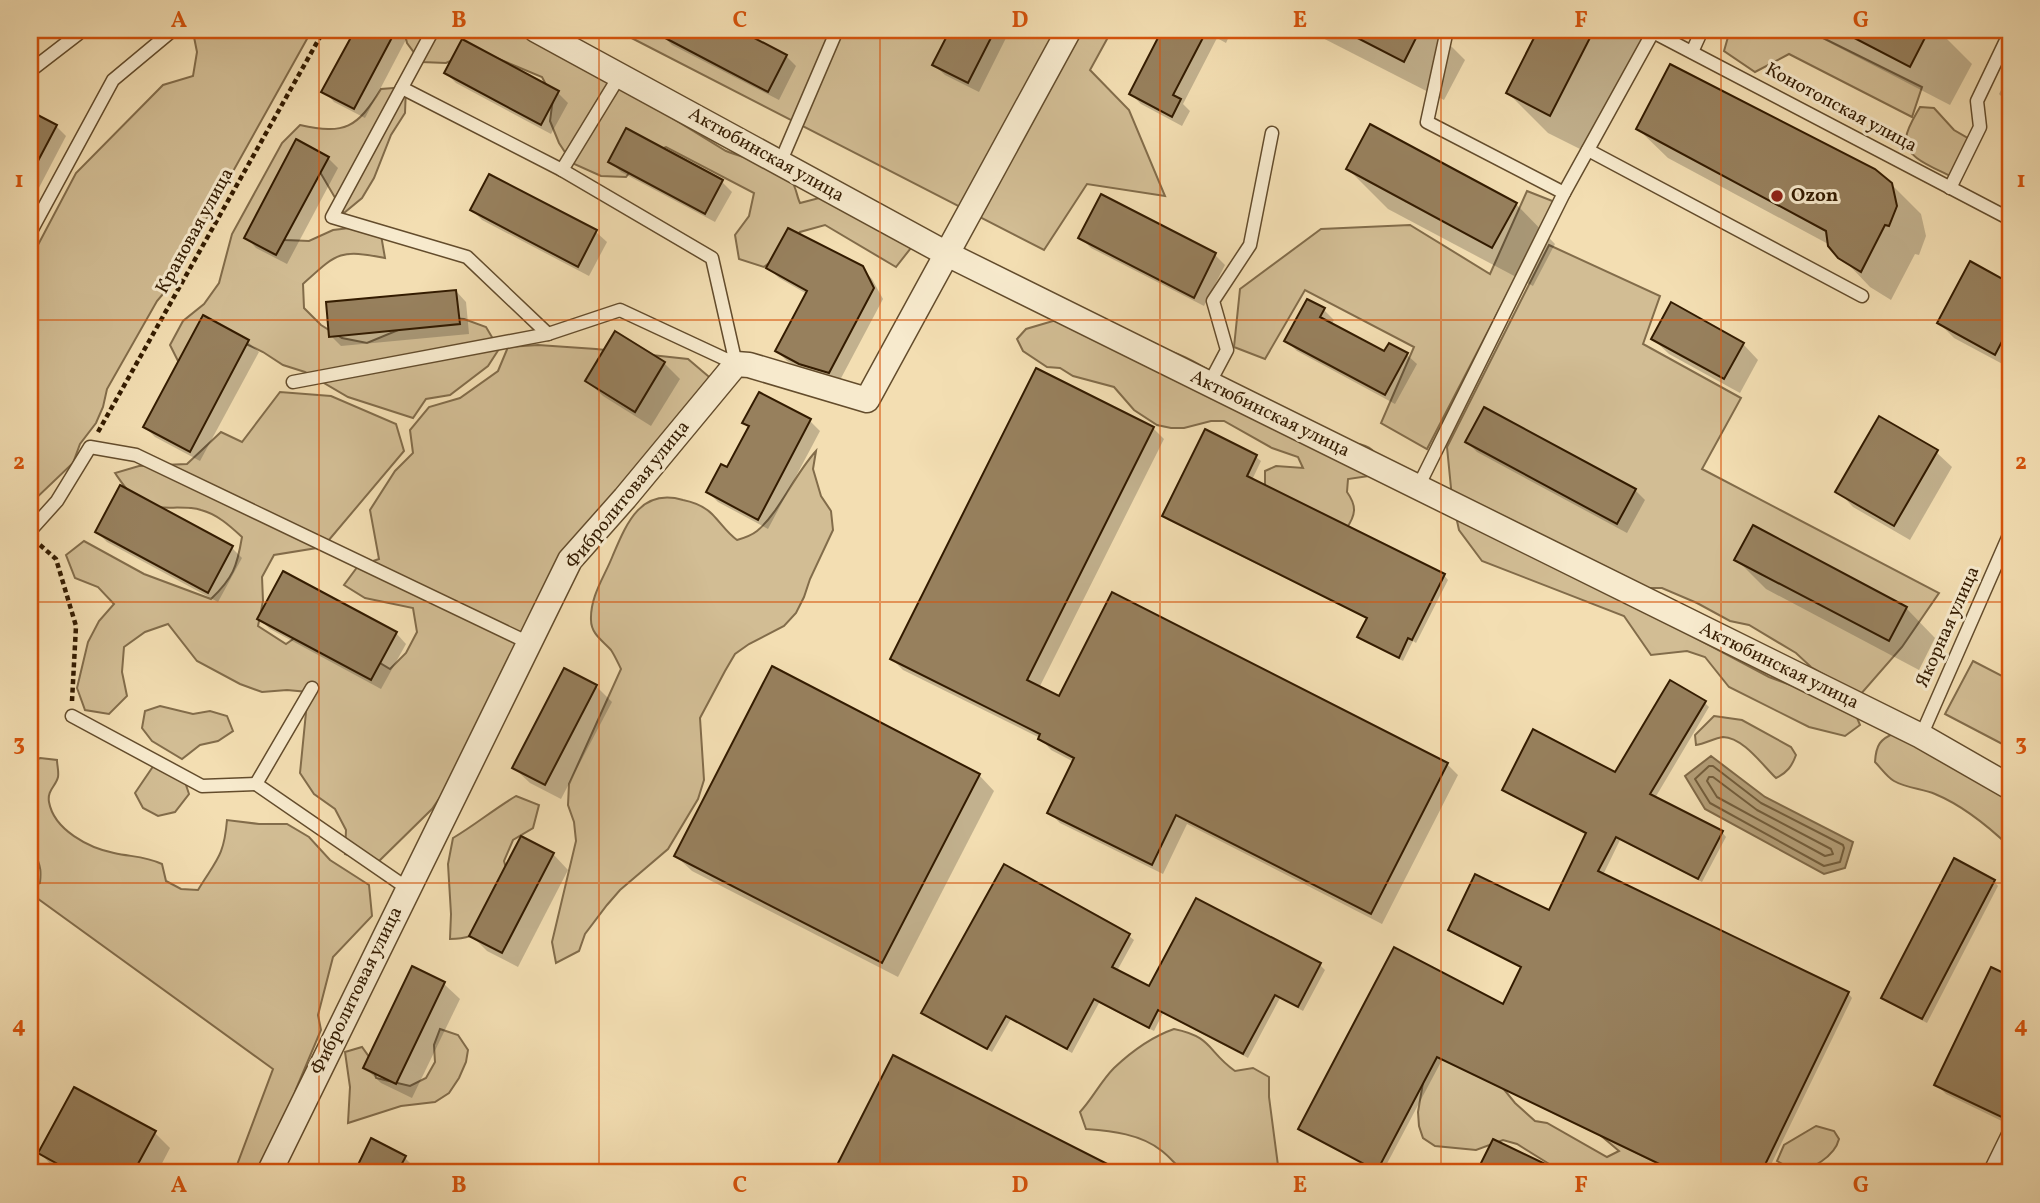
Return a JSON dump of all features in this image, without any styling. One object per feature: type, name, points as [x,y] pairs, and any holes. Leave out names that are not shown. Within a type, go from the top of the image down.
[{"type":"street","name":"Актюбинская улица","points":[[536,30],[947,254],[1921,736],[2010,787]]},
{"type":"street","points":[[736,364],[749,365],[867,400],[1069,30]]},
{"type":"street","name":"Фибролитовая улица","points":[[269,1173],[570,560],[736,364]]},
{"type":"lane","points":[[30,233],[113,80],[173,30]]},
{"type":"lane","points":[[433,30],[332,217],[467,257],[548,334]]},
{"type":"lane","points":[[780,163],[837,30]]},
{"type":"lane","points":[[1447,30],[1427,122],[1564,193]]},
{"type":"lane","points":[[1692,52],[1702,30]]},
{"type":"lane","name":"Конотопская улица","points":[[1588,150],[1653,32],[2010,219]]},
{"type":"lane","points":[[1950,188],[1980,127],[1977,101],[2010,32]]},
{"type":"lane","points":[[30,71],[78,34]]},
{"type":"lane","points":[[562,170],[620,75]]},
{"type":"lane","points":[[402,88],[562,170],[712,258],[736,364]]},
{"type":"lane","points":[[1209,384],[1227,351],[1213,301],[1250,245],[1272,133]]},
{"type":"lane","points":[[1418,487],[1588,150],[1862,296]]},
{"type":"lane","points":[[293,382],[548,334],[620,310],[736,364]]},
{"type":"lane","points":[[30,531],[57,501],[90,447],[136,455],[529,643]]},
{"type":"lane","name":"Якорная улица","points":[[1921,736],[2010,533]]},
{"type":"lane","points":[[256,784],[312,688]]},
{"type":"lane","points":[[72,716],[202,786],[256,784],[407,888]]},
{"type":"lane","points":[[1989,1173],[2010,1130]]},
{"type":"path","name":"Крановая улица","points":[[90,447],[324,30]]},
{"type":"path","points":[[38,544],[56,559],[75,626],[72,716]]},
{"type":"shaded area","points":[[148,30],[312,30],[174,281],[157,301],[107,389],[96,423],[80,444],[73,463],[30,504],[30,260],[76,173],[163,85],[193,76],[197,52],[194,37]]},
{"type":"shaded area","points":[[404,30],[529,30],[726,151],[780,171],[793,184],[800,203],[823,197],[914,244],[896,267],[825,225],[800,232],[784,251],[764,267],[739,259],[735,235],[749,216],[754,193],[666,147],[642,156],[626,177],[601,176],[572,163],[559,143],[550,121],[553,98],[542,77],[494,57],[469,53],[446,63],[421,62],[407,43]]},
{"type":"shaded area","points":[[616,30],[1112,30],[1090,70],[1129,110],[1165,196],[1087,184],[1044,250]]},
{"type":"shaded area","points":[[1730,30],[1807,30],[1922,87],[1912,117],[1789,54],[1755,72],[1724,51]]},
{"type":"shaded area","points":[[406,87],[405,113],[391,135],[374,178],[362,198],[344,213],[320,172],[273,219],[285,240],[309,241],[333,230],[358,227],[381,235],[385,258],[358,254],[340,256],[303,284],[304,308],[321,325],[342,338],[367,343],[415,323],[439,317],[464,319],[486,327],[499,349],[488,366],[450,395],[426,399],[413,418],[348,397],[305,372],[283,365],[242,342],[181,367],[170,345],[183,321],[204,304],[219,283],[232,234],[282,143],[300,125],[328,129],[348,125],[365,112],[381,89]]},
{"type":"shaded area","points":[[1920,107],[1934,108],[1954,130],[1971,140],[1952,177],[1923,162],[1907,145],[1908,130]]},
{"type":"shaded area","points":[[1527,191],[1555,202],[1427,449],[1381,423],[1414,347],[1305,290],[1265,359],[1234,347],[1240,289],[1321,229],[1410,225],[1490,274]]},
{"type":"shaded area","points":[[1549,245],[1660,296],[1643,344],[1741,398],[1702,469],[1939,593],[1902,647],[1860,695],[1811,667],[1796,653],[1749,625],[1730,621],[1662,588],[1645,588],[1660,619],[1769,677],[1853,708],[1860,725],[1845,736],[1809,727],[1729,687],[1705,657],[1687,651],[1651,655],[1624,616],[1482,561],[1459,530],[1452,498],[1447,447]]},
{"type":"shaded area","points":[[1063,318],[1175,353],[1280,409],[1350,443],[1372,450],[1381,462],[1375,475],[1348,479],[1347,492],[1354,510],[1346,529],[1278,508],[1265,485],[1265,471],[1276,466],[1303,468],[1298,457],[1272,448],[1224,421],[1211,421],[1184,428],[1157,425],[1134,410],[1114,387],[1073,376],[1060,368],[1047,367],[1023,351],[1017,339],[1026,329]]},
{"type":"shaded area","points":[[538,345],[688,359],[721,387],[587,537],[447,787],[432,809],[376,864],[345,854],[346,830],[335,809],[314,794],[300,773],[308,692],[262,692],[240,684],[197,661],[168,624],[145,632],[124,647],[122,672],[127,696],[109,714],[85,710],[77,688],[88,642],[99,621],[114,604],[98,587],[75,578],[66,555],[84,541],[144,574],[211,599],[233,571],[242,537],[207,512],[156,507],[139,501],[115,473],[139,466],[187,464],[221,432],[242,442],[280,392],[331,396],[396,424],[404,451],[323,547],[274,555],[262,577],[263,601],[258,626],[286,644],[306,630],[370,657],[390,669],[406,653],[417,632],[413,608],[365,598],[344,585],[358,566],[379,559],[370,510],[395,471],[413,453],[410,430],[429,407],[460,398],[498,371],[508,347]]},
{"type":"shaded area","points":[[816,451],[813,469],[821,496],[831,511],[833,530],[796,613],[784,626],[735,654],[725,671],[700,718],[704,780],[698,799],[668,849],[620,890],[585,934],[579,951],[556,963],[552,942],[576,841],[574,822],[568,805],[569,784],[621,669],[611,650],[593,629],[591,611],[599,586],[624,531],[646,503],[669,498],[691,502],[706,509],[737,540],[748,536],[765,523]]},
{"type":"shaded area","points":[[1973,661],[2010,680],[2010,748],[1945,714]]},
{"type":"shaded area","points":[[160,706],[193,714],[210,711],[227,716],[233,731],[218,741],[200,745],[182,759],[152,741],[142,728],[145,711]]},
{"type":"shaded area","points":[[1714,716],[1742,720],[1791,747],[1796,755],[1791,766],[1776,778],[1752,753],[1731,738],[1723,737],[1696,745],[1695,735]]},
{"type":"shaded area","points":[[1895,733],[2010,796],[2010,847],[1956,804],[1935,794],[1899,783],[1886,775],[1875,762],[1876,751],[1882,740]]},
{"type":"shaded area","points":[[40,758],[57,760],[58,777],[49,794],[49,802],[52,812],[65,829],[94,847],[162,864],[166,881],[181,889],[198,890],[221,850],[227,820],[287,824],[309,837],[330,860],[369,885],[372,916],[333,957],[318,1015],[321,1030],[296,1089],[285,1124],[254,1173],[234,1173],[273,1069],[30,893],[30,887],[40,883],[40,872],[30,808],[30,765]]},
{"type":"shaded area","points":[[154,765],[184,779],[189,794],[175,812],[158,816],[143,808],[135,793]]},
{"type":"shaded area","points":[[516,796],[539,805],[533,828],[513,840],[504,861],[511,884],[495,915],[483,930],[464,938],[450,939],[448,864],[453,838]]},
{"type":"shaded area","points":[[440,1029],[458,1035],[468,1050],[459,1078],[449,1093],[435,1102],[401,1106],[348,1123],[350,1087],[345,1052],[362,1047],[372,1061],[376,1078],[410,1086],[426,1078],[435,1062],[434,1045]]},
{"type":"shaded area","points":[[1174,1029],[1196,1036],[1235,1071],[1253,1068],[1269,1077],[1279,1173],[1187,1173],[1154,1145],[1136,1137],[1086,1129],[1080,1112],[1109,1073],[1142,1045]]},
{"type":"shaded area","points":[[1429,1047],[1498,1082],[1515,1103],[1535,1121],[1547,1123],[1607,1157],[1619,1151],[1599,1134],[1724,1173],[1560,1173],[1517,1144],[1503,1140],[1476,1150],[1435,1146],[1423,1138],[1418,1112]]},
{"type":"shaded area","points":[[1816,1126],[1834,1131],[1839,1139],[1827,1157],[1800,1170],[1777,1161],[1784,1145]]},
{"type":"water","points":[[1711,756],[1765,797],[1853,842],[1845,868],[1824,874],[1705,809],[1685,776]]},
{"type":"building","points":[[355,30],[396,30],[354,109],[321,92]]},
{"type":"building","points":[[650,30],[739,30],[787,55],[768,92]]},
{"type":"building","points":[[950,30],[995,30],[968,83],[932,65]]},
{"type":"building","points":[[1162,30],[1207,30],[1173,95],[1181,99],[1172,117],[1129,94]]},
{"type":"building","points":[[1342,30],[1420,30],[1404,62]]},
{"type":"building","points":[[1538,30],[1594,30],[1550,116],[1506,93]]},
{"type":"building","points":[[1839,30],[1929,30],[1910,67]]},
{"type":"building","points":[[462,39],[559,91],[541,125],[444,73]]},
{"type":"building","points":[[1670,64],[1875,169],[1892,183],[1897,206],[1889,226],[1885,225],[1861,272],[1838,258],[1828,246],[1826,231],[1636,129]]},
{"type":"building","points":[[30,111],[57,125],[30,176]]},
{"type":"building","points":[[1370,124],[1517,203],[1492,248],[1346,169]]},
{"type":"building","points":[[626,128],[723,180],[705,214],[608,162]]},
{"type":"building","points":[[296,139],[329,157],[276,255],[244,238]]},
{"type":"building","points":[[489,174],[597,230],[578,267],[470,210]]},
{"type":"building","points":[[1101,194],[1216,253],[1194,298],[1078,238]]},
{"type":"building","points":[[788,228],[863,266],[874,288],[829,373],[799,364],[775,351],[807,291],[766,268]]},
{"type":"building","points":[[1970,261],[2010,283],[2010,326],[1995,355],[1937,323]]},
{"type":"building","points":[[456,290],[460,324],[329,337],[326,302]]},
{"type":"building","points":[[1307,299],[1325,308],[1320,317],[1384,351],[1389,343],[1408,353],[1385,395],[1284,341]]},
{"type":"building","points":[[1671,302],[1744,343],[1724,379],[1651,339]]},
{"type":"building","points":[[203,315],[249,340],[190,452],[143,427]]},
{"type":"building","points":[[615,331],[665,362],[635,412],[585,381]]},
{"type":"building","points":[[1036,368],[1154,427],[1027,680],[1059,696],[1112,592],[1448,763],[1371,914],[1176,815],[1152,865],[1047,813],[1074,758],[1038,739],[1040,734],[890,659]]},
{"type":"building","points":[[759,392],[811,419],[758,520],[706,492],[721,464],[727,467],[749,426],[742,423]]},
{"type":"building","points":[[1484,407],[1636,489],[1617,524],[1465,442]]},
{"type":"building","points":[[1879,416],[1938,450],[1894,526],[1835,492]]},
{"type":"building","points":[[1205,429],[1257,455],[1247,476],[1445,574],[1412,640],[1408,638],[1399,658],[1357,637],[1367,618],[1162,516]]},
{"type":"building","points":[[120,485],[233,546],[208,593],[95,532]]},
{"type":"building","points":[[1753,525],[1907,607],[1889,641],[1734,560]]},
{"type":"building","points":[[283,571],[397,632],[371,680],[257,619]]},
{"type":"building","points":[[772,666],[980,774],[882,963],[674,856]]},
{"type":"building","points":[[564,668],[597,685],[545,785],[512,768]]},
{"type":"building","points":[[1670,680],[1706,701],[1650,794],[1723,831],[1698,879],[1616,837],[1598,871],[1849,992],[1761,1173],[1678,1173],[1437,1057],[1377,1171],[1298,1129],[1394,947],[1503,1004],[1521,967],[1448,930],[1475,874],[1549,910],[1586,833],[1502,790],[1533,729],[1615,772]]},
{"type":"building","points":[[521,836],[554,853],[502,953],[469,936]]},
{"type":"building","points":[[1954,858],[1995,880],[1922,1019],[1881,998]]},
{"type":"building","points":[[1004,864],[1130,934],[1112,967],[1149,986],[1196,898],[1321,963],[1298,1007],[1275,995],[1243,1054],[1158,1010],[1149,1028],[1094,999],[1067,1049],[1006,1016],[987,1049],[921,1013]]},
{"type":"building","points":[[412,966],[445,982],[396,1084],[363,1068]]},
{"type":"building","points":[[1991,967],[2010,976],[2010,1121],[1934,1085]]},
{"type":"building","points":[[893,1055],[1125,1173],[833,1173]]},
{"type":"building","points":[[74,1087],[156,1131],[133,1173],[74,1173],[38,1153]]},
{"type":"building","points":[[371,1138],[406,1156],[397,1173],[354,1173]]},
{"type":"building","points":[[1493,1139],[1564,1173],[1476,1173]]},
{"type":"place","name":"Ozon","points":[[1777,196]]}]
